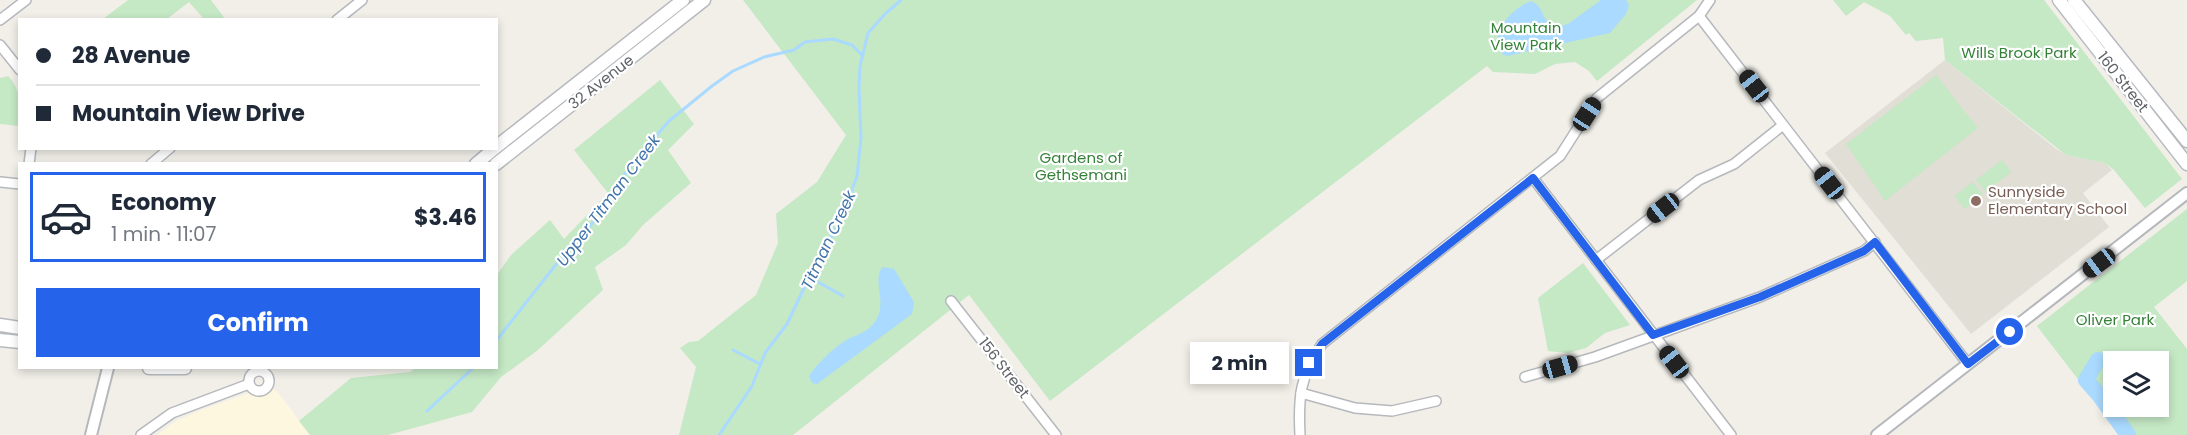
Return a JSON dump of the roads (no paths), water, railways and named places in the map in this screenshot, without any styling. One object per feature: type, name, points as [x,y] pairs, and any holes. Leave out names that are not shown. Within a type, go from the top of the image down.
[{"type":"main road","name":"32 Avenue","points":[[498,145],[683,0]]},
{"type":"main road","name":"32 Avenue","points":[[498,162],[704,0]]},
{"type":"main road","name":"160 Street","points":[[2059,0],[2187,164]]},
{"type":"main road","name":"160 Street","points":[[2074,0],[2187,141]]},
{"type":"main road","name":"32 Avenue","points":[[478,162],[492,150]]},
{"type":"main road","points":[[0,325],[18,328]]},
{"type":"main road","points":[[0,340],[18,342]]},
{"type":"street","points":[[0,20],[26,0]]},
{"type":"street","points":[[340,18],[362,0]]},
{"type":"street","points":[[1300,435],[1302,383],[1309,363],[1322,344],[1560,156],[1597,98],[1699,16],[1710,0]]},
{"type":"street","points":[[1699,16],[1968,364]]},
{"type":"street","points":[[0,45],[18,68]]},
{"type":"street","points":[[1596,260],[1699,180],[1734,164],[1783,125]]},
{"type":"street","points":[[153,162],[168,150]]},
{"type":"street","points":[[1533,178],[1731,435]]},
{"type":"street","points":[[0,182],[18,184]]},
{"type":"street","points":[[1877,435],[2187,194]]},
{"type":"street","points":[[1525,377],[1595,357],[1760,297],[1864,251],[1875,242]]},
{"type":"street","name":"156 Street","points":[[951,301],[1056,435]]},
{"type":"street","points":[[91,435],[108,369]]},
{"type":"street","points":[[141,435],[172,413],[249,384]]},
{"type":"street","points":[[1301,393],[1355,408],[1392,411],[1436,401]]},
{"type":"water","points":[[1601,0],[1626,0],[1629,5],[1626,14],[1610,33],[1507,56],[1502,54],[1498,40],[1501,28],[1514,11],[1526,3],[1531,1],[1536,4],[1545,19],[1557,27],[1568,24]]},
{"type":"water","points":[[883,267],[894,269],[914,302],[912,314],[817,384],[812,383],[809,376],[828,355],[845,341],[868,329],[876,320],[880,306],[879,277]]},
{"type":"waterway","name":"Titman Creek","points":[[719,435],[752,386],[765,353],[787,324],[812,271],[840,221],[857,176],[861,138],[860,66],[868,33],[901,0]]},
{"type":"waterway","name":"Upper Titman Creek","points":[[498,338],[554,267],[602,212],[637,158],[669,121],[712,86],[733,71],[764,57],[794,50],[805,42],[833,39],[852,45],[863,56]]},
{"type":"waterway","points":[[809,277],[843,296]]},
{"type":"waterway","points":[[733,350],[760,364]]},
{"type":"waterway","points":[[2098,360],[2086,380],[2128,435]]},
{"type":"waterway","name":"Upper Titman Creek","points":[[427,411],[472,369]]},
{"type":"place","name":"Sunnyside Elementary School","points":[[1976,201]]},
{"type":"park label","name":"Mountain View Park","points":[[1526,36]]},
{"type":"park label","name":"Wills Brook Park","points":[[2019,53]]},
{"type":"park label","name":"Gardens of Gethsemani","points":[[1081,166]]},
{"type":"park label","name":"Oliver Park","points":[[2115,320]]}]
